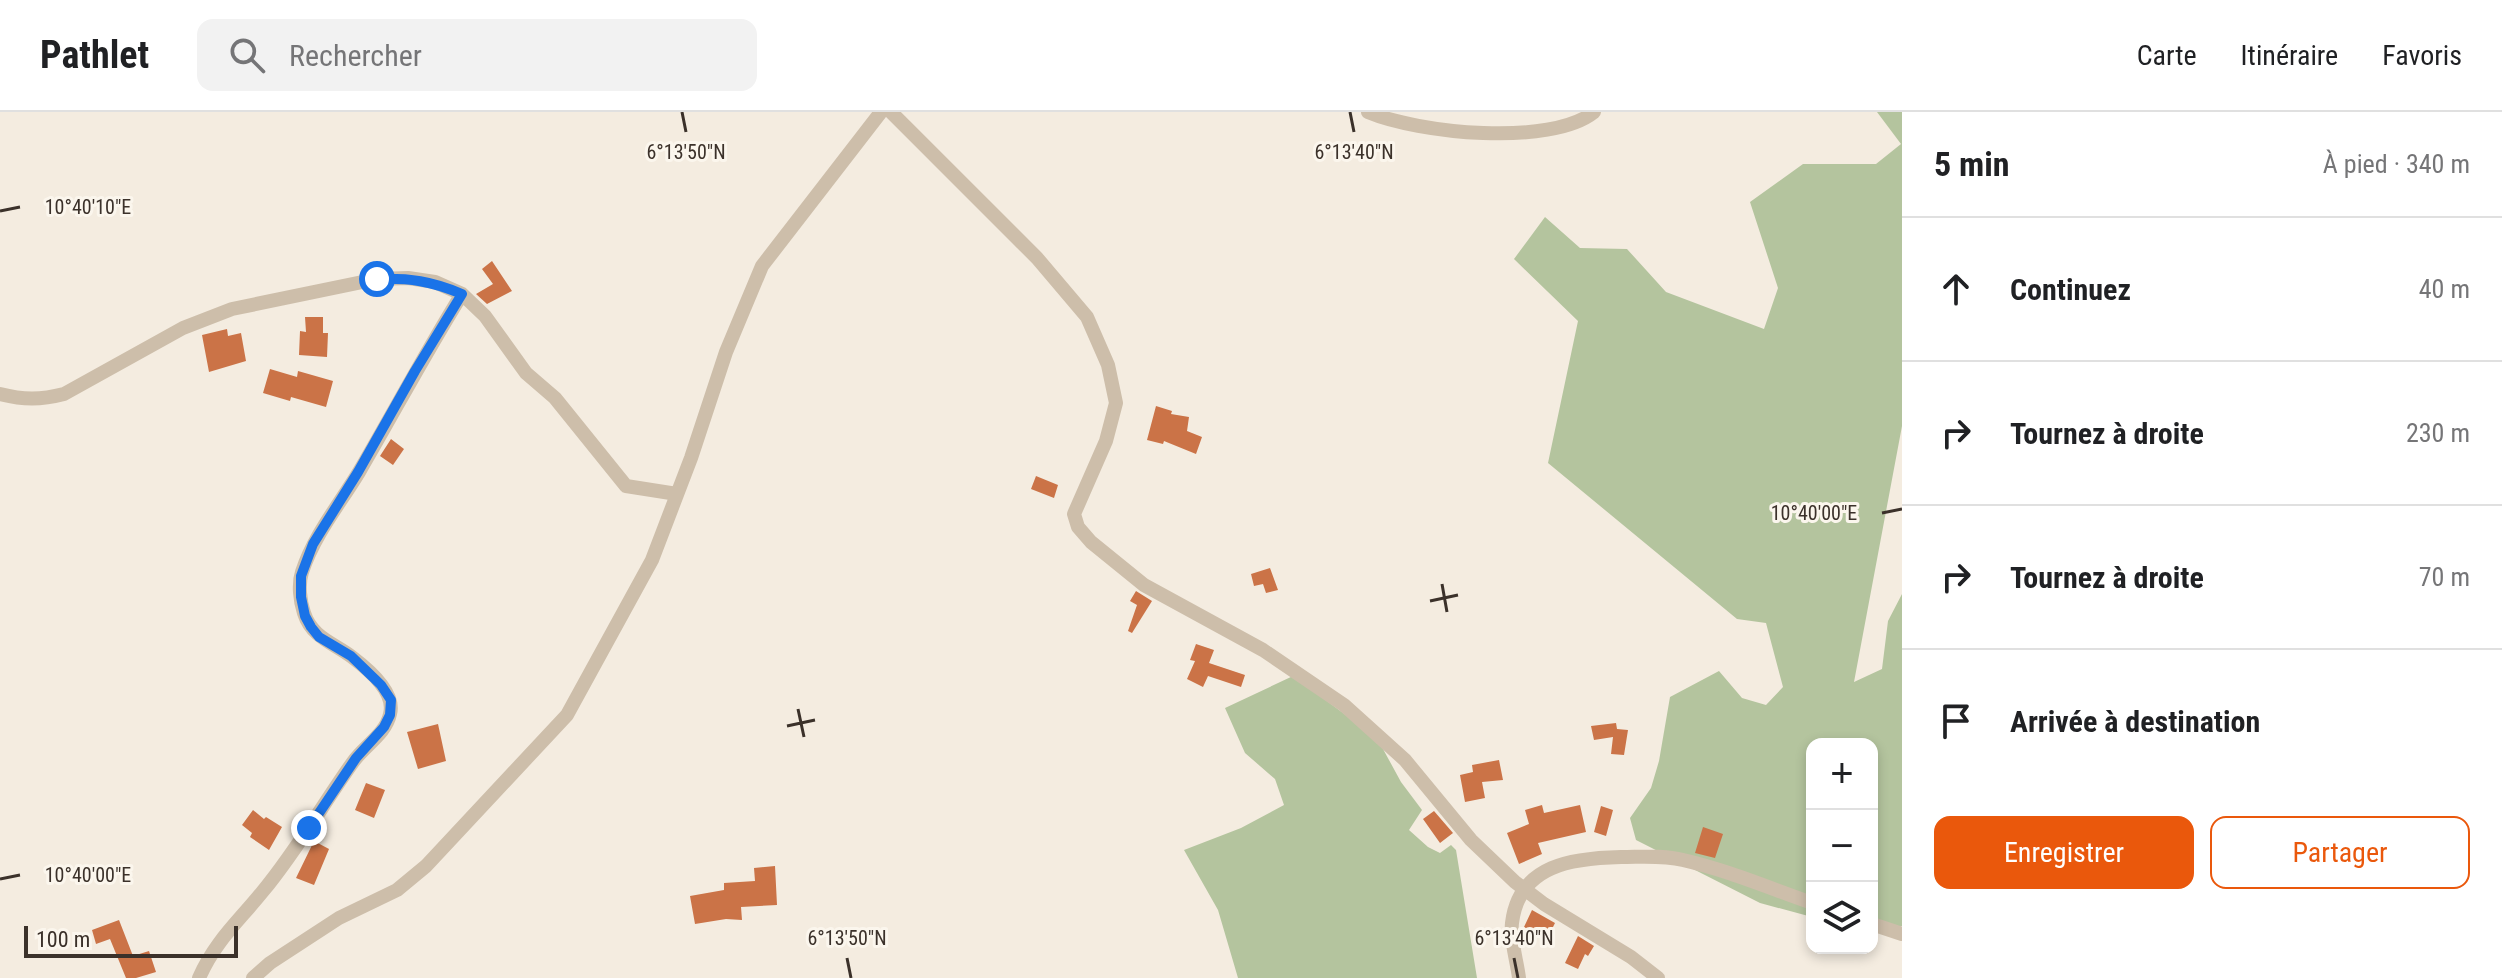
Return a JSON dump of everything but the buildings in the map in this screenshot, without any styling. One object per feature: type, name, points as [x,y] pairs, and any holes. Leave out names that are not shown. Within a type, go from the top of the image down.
[{"type":"street","points":[[253,978],[270,963],[339,918],[397,890],[426,866],[567,715],[652,560],[726,352],[762,266],[881,112]]},
{"type":"street","points":[[891,112],[1037,258],[1087,317],[1108,365],[1116,403],[1106,441],[1074,514],[1078,527],[1091,542],[1144,585],[1263,650],[1344,705],[1405,760],[1471,840],[1524,890],[1631,957],[1658,978]]},
{"type":"street","points":[[1368,112],[1423,128],[1458,133],[1535,131],[1575,123],[1594,112]]},
{"type":"street","points":[[0,394],[28,400],[64,394],[183,328],[232,309],[377,279],[408,278],[435,282],[462,294],[502,337],[526,373],[555,398],[626,486],[677,494]]},
{"type":"street","points":[[199,978],[206,961],[227,931],[264,890],[356,758],[384,727],[390,715],[391,700],[381,685],[351,656],[319,637],[311,627],[301,597],[301,576],[313,544],[462,294]]},
{"type":"street","points":[[1519,978],[1512,925],[1524,890],[1538,875],[1553,866],[1580,859],[1679,859],[1806,901]]},
{"type":"street","points":[[1878,926],[1902,934]]},
{"type":"green space","points":[[1877,112],[1902,112],[1902,426],[1854,682],[1882,669],[1888,621],[1902,594],[1902,926],[1878,927],[1878,738],[1806,738],[1806,915],[1760,903],[1636,840],[1630,818],[1651,788],[1670,697],[1719,671],[1742,698],[1766,705],[1783,687],[1766,623],[1737,619],[1548,463],[1578,321],[1514,259],[1545,217],[1580,248],[1627,249],[1666,292],[1764,329],[1778,288],[1750,202],[1803,164],[1876,164],[1901,144]]},
{"type":"green space","points":[[1293,676],[1377,738],[1401,782],[1422,810],[1409,830],[1440,853],[1451,845],[1456,850],[1477,978],[1238,978],[1218,910],[1184,850],[1241,828],[1284,805],[1275,779],[1245,753],[1225,708]]},
{"type":"route","points":[[309,828],[356,758],[384,727],[390,715],[391,700],[381,685],[351,656],[319,637],[311,627],[301,597],[301,576],[313,544],[462,294],[435,282],[408,278],[377,279]]}]
